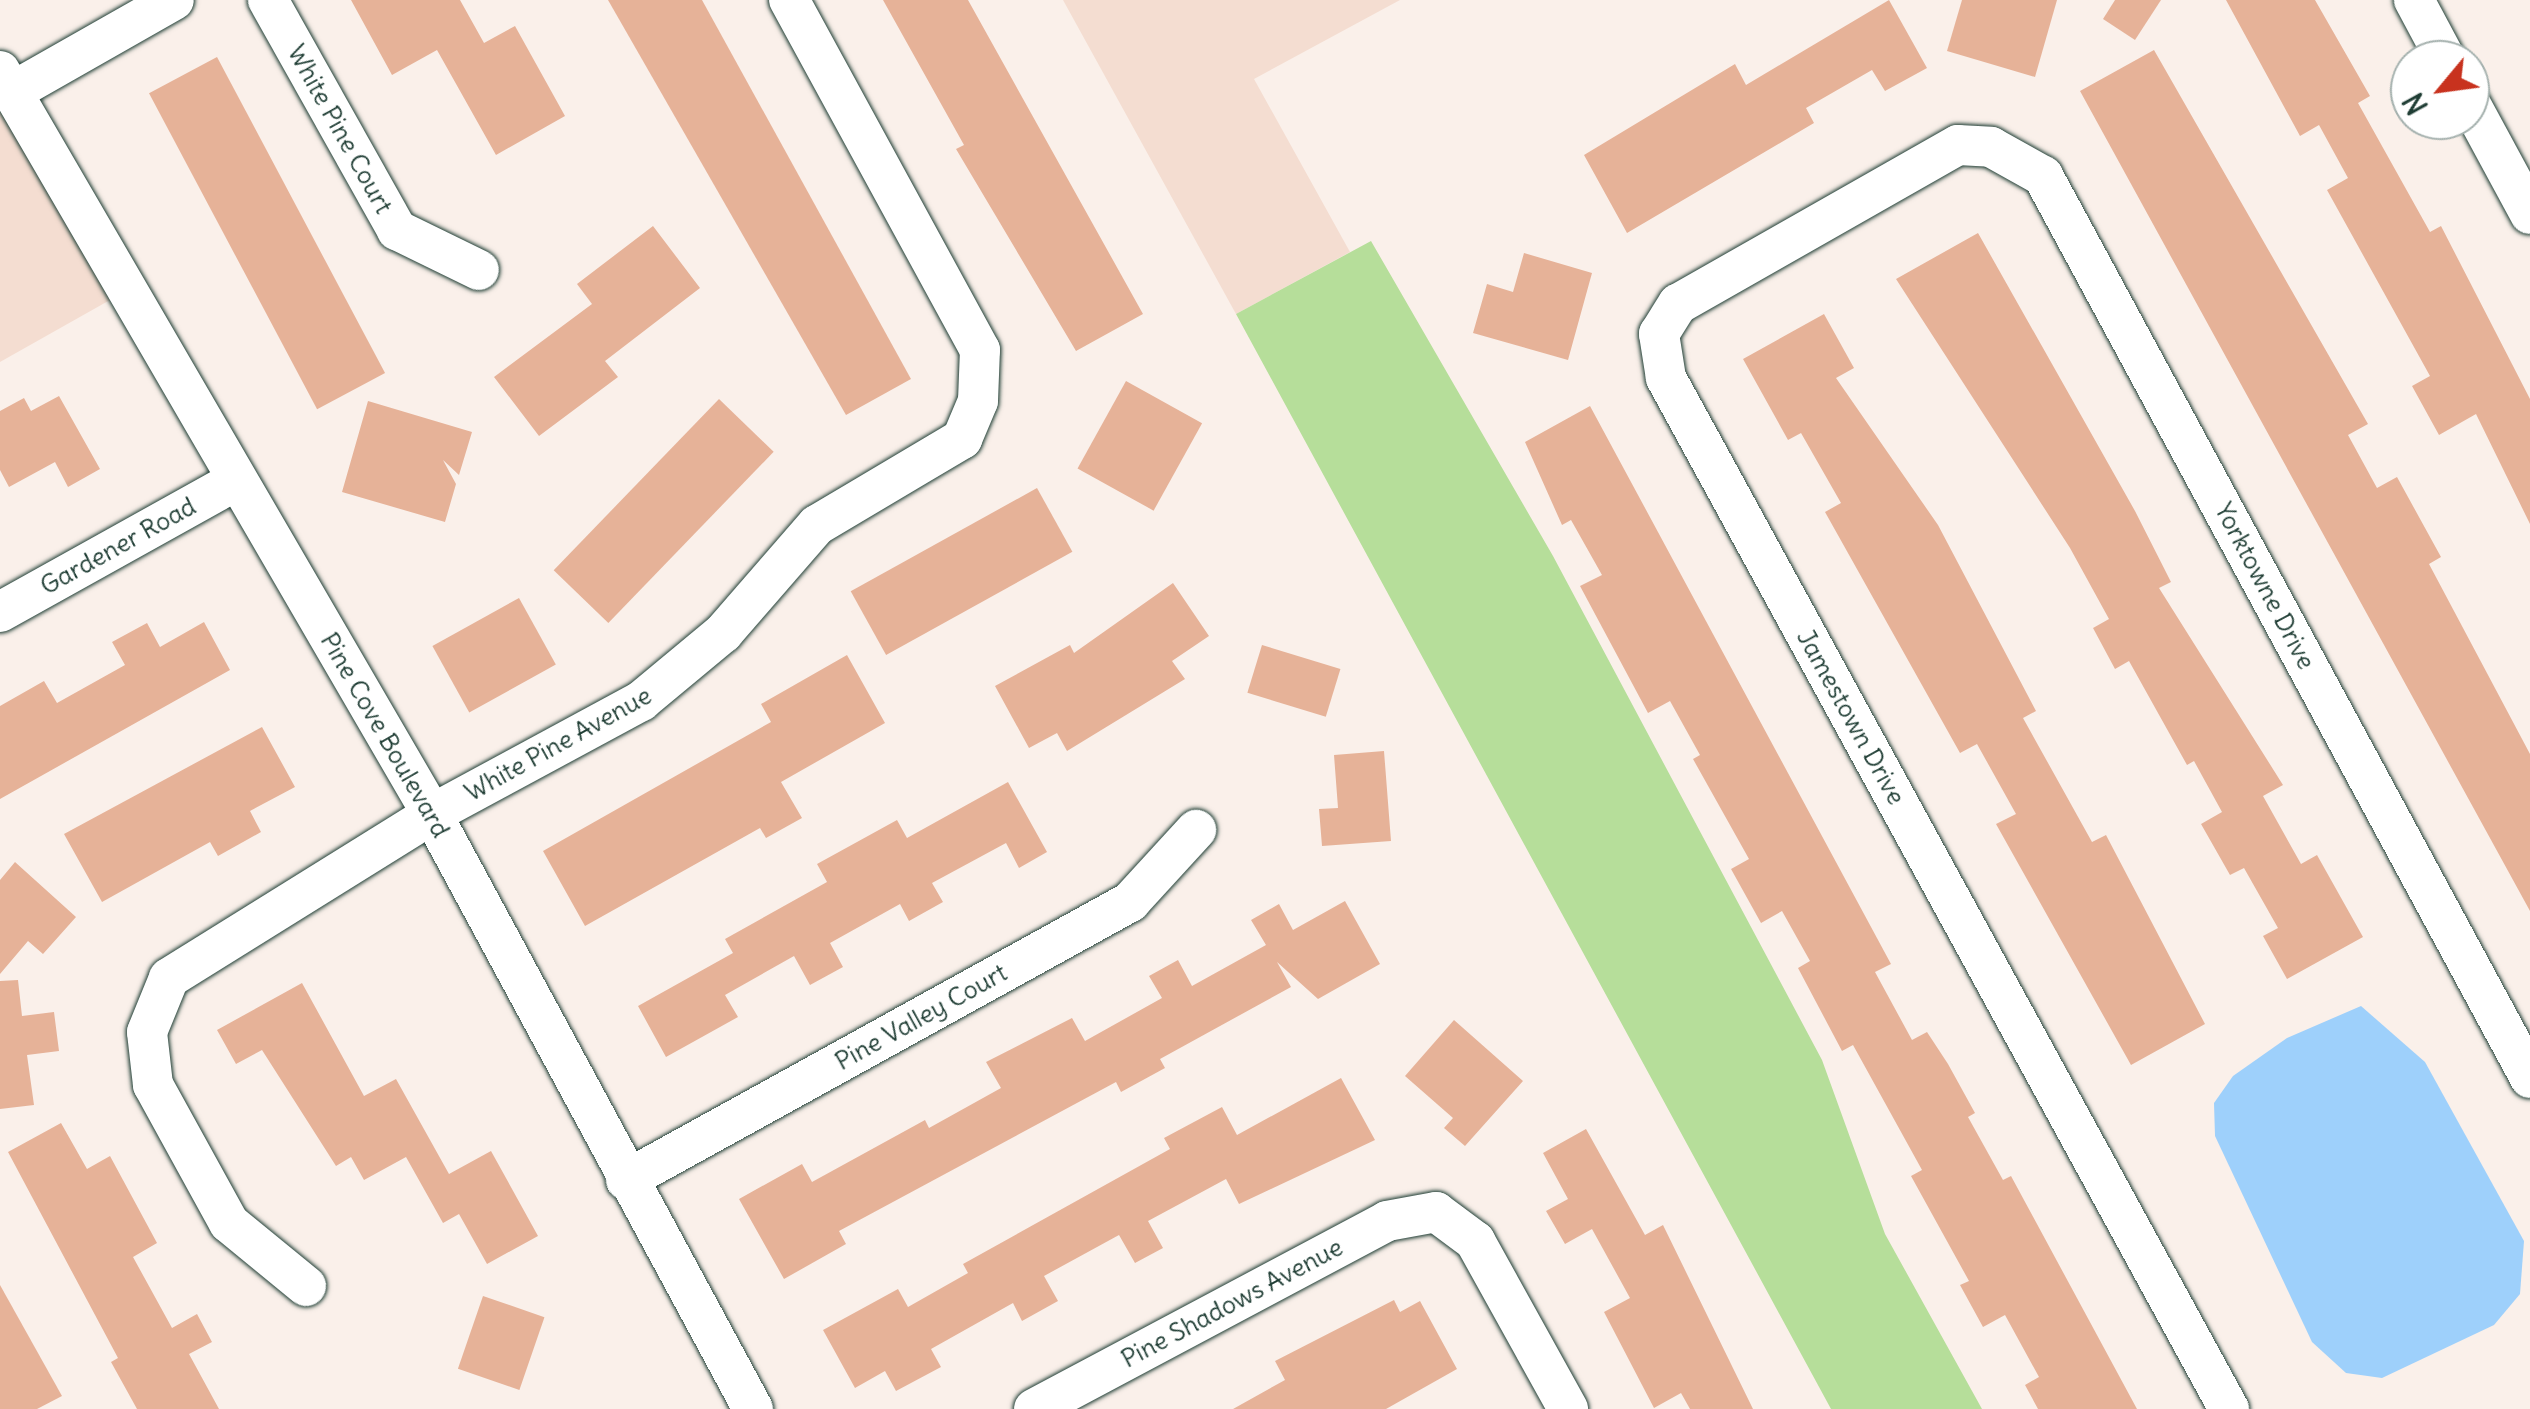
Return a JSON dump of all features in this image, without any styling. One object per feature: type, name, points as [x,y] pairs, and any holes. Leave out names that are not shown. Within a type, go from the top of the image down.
[{"type":"street","points":[[6,82],[174,0]]},
{"type":"street","name":"White Pine Court","points":[[268,0],[397,230],[479,270]]},
{"type":"street","name":"White Pine Avenue","points":[[306,1286],[229,1223],[153,1086],[147,1032],[169,978],[212,944],[432,814],[642,702],[723,633],[817,526],[962,438],[978,401],[980,350],[789,0]]},
{"type":"street","points":[[2414,0],[2435,40]]},
{"type":"street","name":"Pine Cove Boulevard","points":[[6,82],[432,814],[626,1180],[753,1409]]},
{"type":"street","points":[[2490,140],[2530,214]]},
{"type":"street","name":"Yorktowne Drive","points":[[1958,145],[1992,147],[2043,176],[2530,1078]]},
{"type":"street","name":"Jamestown Drive","points":[[1958,145],[1678,304],[1659,334],[1666,378],[2229,1409]]},
{"type":"street","name":"Gardener Road","points":[[0,612],[237,480]]},
{"type":"street","name":"Pine Valley Court","points":[[626,1180],[1130,902],[1196,830]]},
{"type":"street","name":"Pine Shadows Avenue","points":[[1034,1409],[1387,1220],[1436,1212],[1475,1240],[1568,1409]]},
{"type":"shaded area","points":[[1063,0],[1400,0],[1254,79],[1350,252],[1236,314]]},
{"type":"shaded area","points":[[0,111],[110,300],[0,362]]},
{"type":"green space","points":[[1371,241],[1553,556],[1822,1060],[1885,1234],[1982,1409],[1831,1409],[1236,314]]},
{"type":"water","points":[[2361,1006],[2425,1062],[2524,1241],[2520,1294],[2494,1325],[2382,1378],[2346,1373],[2312,1342],[2215,1136],[2214,1103],[2233,1076],[2287,1038]]},
{"type":"building","points":[[351,0],[460,0],[484,43],[515,26],[565,116],[496,155],[437,50],[392,75]]},
{"type":"building","points":[[608,0],[702,0],[911,379],[846,415]]},
{"type":"building","points":[[883,0],[968,0],[1143,314],[1076,351],[956,149],[964,145]]},
{"type":"building","points":[[1889,0],[1927,68],[1885,91],[1872,70],[1806,108],[1814,123],[1627,233],[1584,155],[1735,64],[1746,85]]},
{"type":"building","points":[[1962,0],[2057,0],[2035,77],[1947,51]]},
{"type":"building","points":[[2115,0],[2161,0],[2135,40],[2103,19]]},
{"type":"building","points":[[2226,0],[2315,0],[2370,96],[2358,103],[2430,232],[2441,226],[2530,399],[2530,524],[2476,414],[2439,435],[2412,386],[2430,376],[2327,190],[2348,178],[2319,125],[2300,136]]},
{"type":"building","points":[[2154,50],[2368,424],[2348,435],[2377,488],[2397,477],[2441,557],[2429,564],[2530,754],[2530,911],[2080,91]]},
{"type":"building","points":[[217,57],[385,373],[317,409],[149,93]]},
{"type":"building","points":[[653,226],[700,288],[605,361],[618,377],[539,436],[494,377],[592,304],[577,284]]},
{"type":"building","points":[[1978,233],[2135,511],[2171,582],[2159,588],[2283,785],[2263,796],[2301,864],[2317,855],[2363,937],[2287,979],[2263,936],[2278,928],[2244,868],[2230,875],[2201,824],[2222,812],[2194,761],[2187,765],[2129,661],[2115,669],[2093,628],[2109,619],[2070,548],[1896,279]]},
{"type":"building","points":[[1524,253],[1592,273],[1568,360],[1473,333],[1487,284],[1513,292]]},
{"type":"building","points":[[1824,314],[1854,368],[1836,378],[1938,525],[2036,711],[2023,718],[2092,842],[2106,835],[2205,1024],[2131,1065],[1996,824],[2016,814],[1977,744],[1960,753],[1825,512],[1841,503],[1801,433],[1788,440],[1743,359]]},
{"type":"building","points":[[1126,381],[1202,423],[1154,511],[1078,468]]},
{"type":"building","points":[[59,396],[100,469],[68,487],[55,462],[9,487],[0,470],[0,411],[24,398],[31,411]]},
{"type":"building","points":[[719,399],[774,452],[608,623],[554,570]]},
{"type":"building","points":[[368,401],[472,432],[459,475],[443,460],[456,484],[445,522],[342,492]]},
{"type":"building","points":[[1590,406],[1891,964],[1875,972],[1912,1040],[1927,1032],[1948,1064],[1975,1113],[1968,1117],[2003,1180],[2011,1176],[2137,1409],[2038,1409],[2025,1385],[2039,1377],[2005,1315],[1983,1327],[1960,1285],[1969,1281],[1911,1176],[1922,1170],[1853,1045],[1842,1051],[1798,968],[1810,961],[1782,911],[1761,923],[1731,869],[1749,859],[1693,759],[1700,755],[1670,701],[1648,713],[1580,586],[1602,575],[1571,520],[1562,525],[1525,442]]},
{"type":"building","points":[[1037,488],[1072,552],[886,655],[851,591]]},
{"type":"building","points":[[1173,583],[1209,636],[1172,661],[1185,679],[1067,751],[1057,733],[1029,748],[995,686],[1070,645],[1074,653]]},
{"type":"building","points":[[519,598],[556,664],[469,712],[432,646]]},
{"type":"building","points":[[204,622],[230,670],[0,799],[0,706],[44,681],[57,703],[125,665],[112,642],[147,623],[160,647]]},
{"type":"building","points":[[1262,645],[1340,669],[1326,717],[1247,693]]},
{"type":"building","points":[[847,655],[885,723],[781,782],[802,818],[766,838],[760,828],[585,926],[543,851],[771,722],[761,704]]},
{"type":"building","points":[[262,727],[295,787],[250,811],[261,832],[218,856],[210,842],[102,902],[64,834]]},
{"type":"building","points":[[1384,751],[1391,841],[1322,846],[1319,809],[1338,808],[1334,755]]},
{"type":"building","points":[[1008,782],[1047,852],[1019,868],[1006,843],[932,883],[943,902],[909,921],[900,904],[830,943],[843,967],[810,985],[794,956],[725,995],[738,1017],[666,1057],[638,1006],[733,953],[725,939],[827,882],[817,864],[897,820],[907,838]]},
{"type":"building","points":[[15,862],[76,917],[43,954],[28,941],[0,974],[0,880]]},
{"type":"building","points":[[1345,901],[1380,964],[1318,999],[1277,962],[1291,987],[1160,1059],[1165,1068],[1121,1092],[1116,1082],[839,1231],[846,1244],[784,1279],[739,1199],[802,1164],[812,1182],[925,1120],[929,1128],[1001,1088],[986,1062],[1072,1018],[1085,1041],[1162,998],[1149,976],[1178,960],[1192,986],[1266,945],[1251,920],[1279,904],[1293,930]]},
{"type":"building","points":[[18,980],[22,1016],[54,1012],[59,1051],[27,1055],[34,1105],[0,1109],[0,981]]},
{"type":"building","points":[[302,983],[364,1096],[396,1079],[449,1174],[491,1151],[538,1236],[487,1264],[459,1214],[443,1223],[406,1157],[364,1180],[351,1157],[336,1166],[262,1050],[236,1064],[217,1030]]},
{"type":"building","points":[[1454,1020],[1523,1081],[1465,1146],[1444,1128],[1453,1118],[1405,1076]]},
{"type":"building","points":[[1341,1078],[1375,1140],[1239,1204],[1226,1179],[1148,1221],[1163,1248],[1135,1263],[1119,1235],[1044,1276],[1058,1301],[1022,1321],[1013,1303],[931,1349],[941,1367],[896,1391],[885,1371],[855,1388],[823,1330],[898,1289],[908,1307],[968,1273],[963,1264],[1170,1149],[1164,1138],[1222,1107],[1237,1135]]},
{"type":"building","points":[[61,1123],[87,1169],[110,1156],[157,1243],[133,1257],[172,1328],[197,1314],[212,1342],[189,1354],[219,1409],[137,1409],[111,1362],[118,1358],[8,1152]]},
{"type":"building","points":[[1586,1129],[1645,1235],[1663,1225],[1753,1409],[1690,1409],[1681,1393],[1654,1408],[1604,1312],[1630,1298],[1592,1229],[1565,1244],[1546,1211],[1568,1199],[1543,1153]]},
{"type":"building","points":[[0,1285],[62,1396],[37,1409],[0,1409]]},
{"type":"building","points":[[483,1296],[544,1317],[519,1390],[458,1369]]},
{"type":"building","points":[[1394,1300],[1400,1312],[1420,1301],[1457,1369],[1386,1409],[1233,1409],[1285,1380],[1275,1361]]}]
